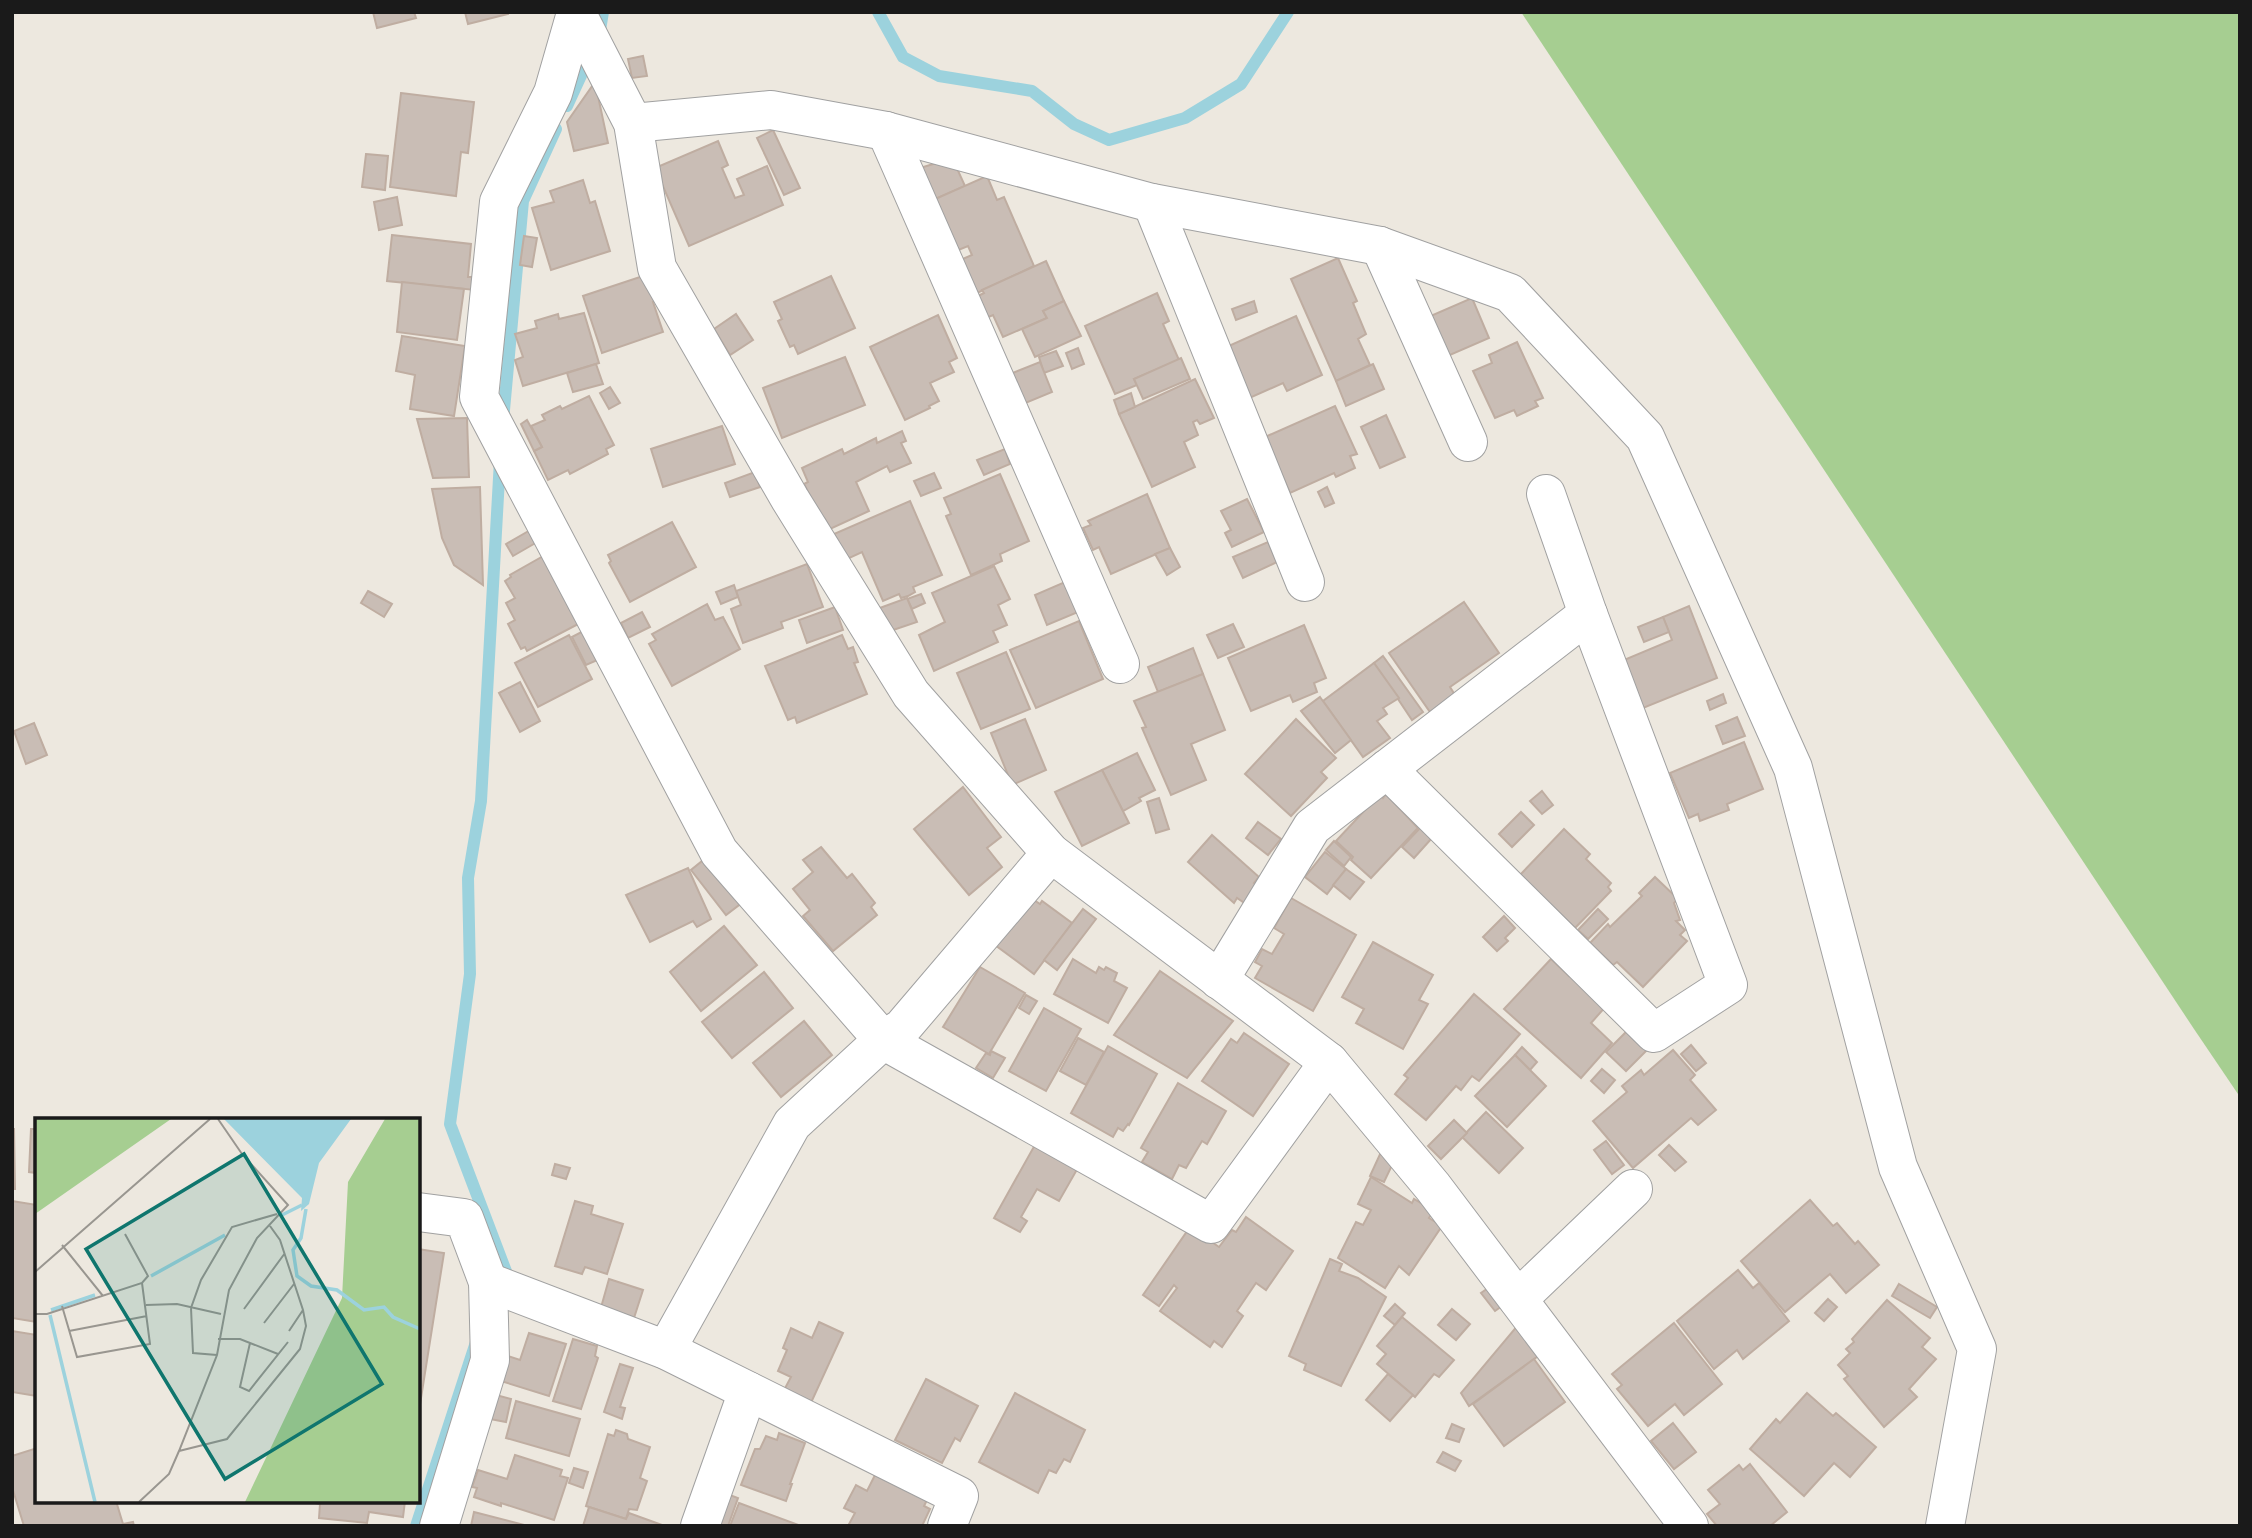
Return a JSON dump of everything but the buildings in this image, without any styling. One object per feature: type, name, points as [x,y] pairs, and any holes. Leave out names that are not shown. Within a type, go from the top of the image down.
[{"type":"street","points":[[576,13],[633,123],[657,268],[790,499],[911,694],[1051,853],[1329,1062],[1433,1186],[1689,1526]]},
{"type":"street","points":[[576,13],[553,93],[499,202],[479,397],[719,852],[883,1040],[1211,1224],[1329,1062]]},
{"type":"street","points":[[633,123],[771,110],[886,131],[1152,203],[1380,246],[1510,293],[1645,438],[1793,768],[1898,1167],[1977,1349],[1945,1526]]},
{"type":"street","points":[[886,131],[1120,664]]},
{"type":"street","points":[[1152,203],[1306,582]]},
{"type":"street","points":[[1380,246],[1468,442]]},
{"type":"street","points":[[1387,769],[1654,1033],[1728,985],[1588,614],[1546,494]]},
{"type":"street","points":[[1219,980],[1312,827],[1588,614]]},
{"type":"street","points":[[666,1350],[792,1124],[883,1040],[902,1028],[1051,853]]},
{"type":"street","points":[[1518,1299],[1633,1189]]},
{"type":"street","points":[[420,1212],[464,1218],[488,1282],[490,1360],[439,1526]]},
{"type":"street","points":[[488,1282],[666,1350],[959,1496],[947,1526]]},
{"type":"street","points":[[700,1526],[748,1391]]},
{"type":"green space","points":[[1521,12],[2240,12],[2240,1097],[2194,1029]]},
{"type":"waterway","points":[[599,36],[603,12]]},
{"type":"waterway","points":[[878,12],[903,57],[939,76],[1032,91],[1074,124],[1109,140],[1185,118],[1241,84],[1288,12]]},
{"type":"waterway","points":[[567,106],[590,56]]},
{"type":"waterway","points":[[503,421],[523,201],[556,129]]},
{"type":"waterway","points":[[500,460],[481,801],[468,878],[470,974],[450,1124],[507,1274],[504,1281]]},
{"type":"waterway","points":[[416,1526],[477,1339]]}]
